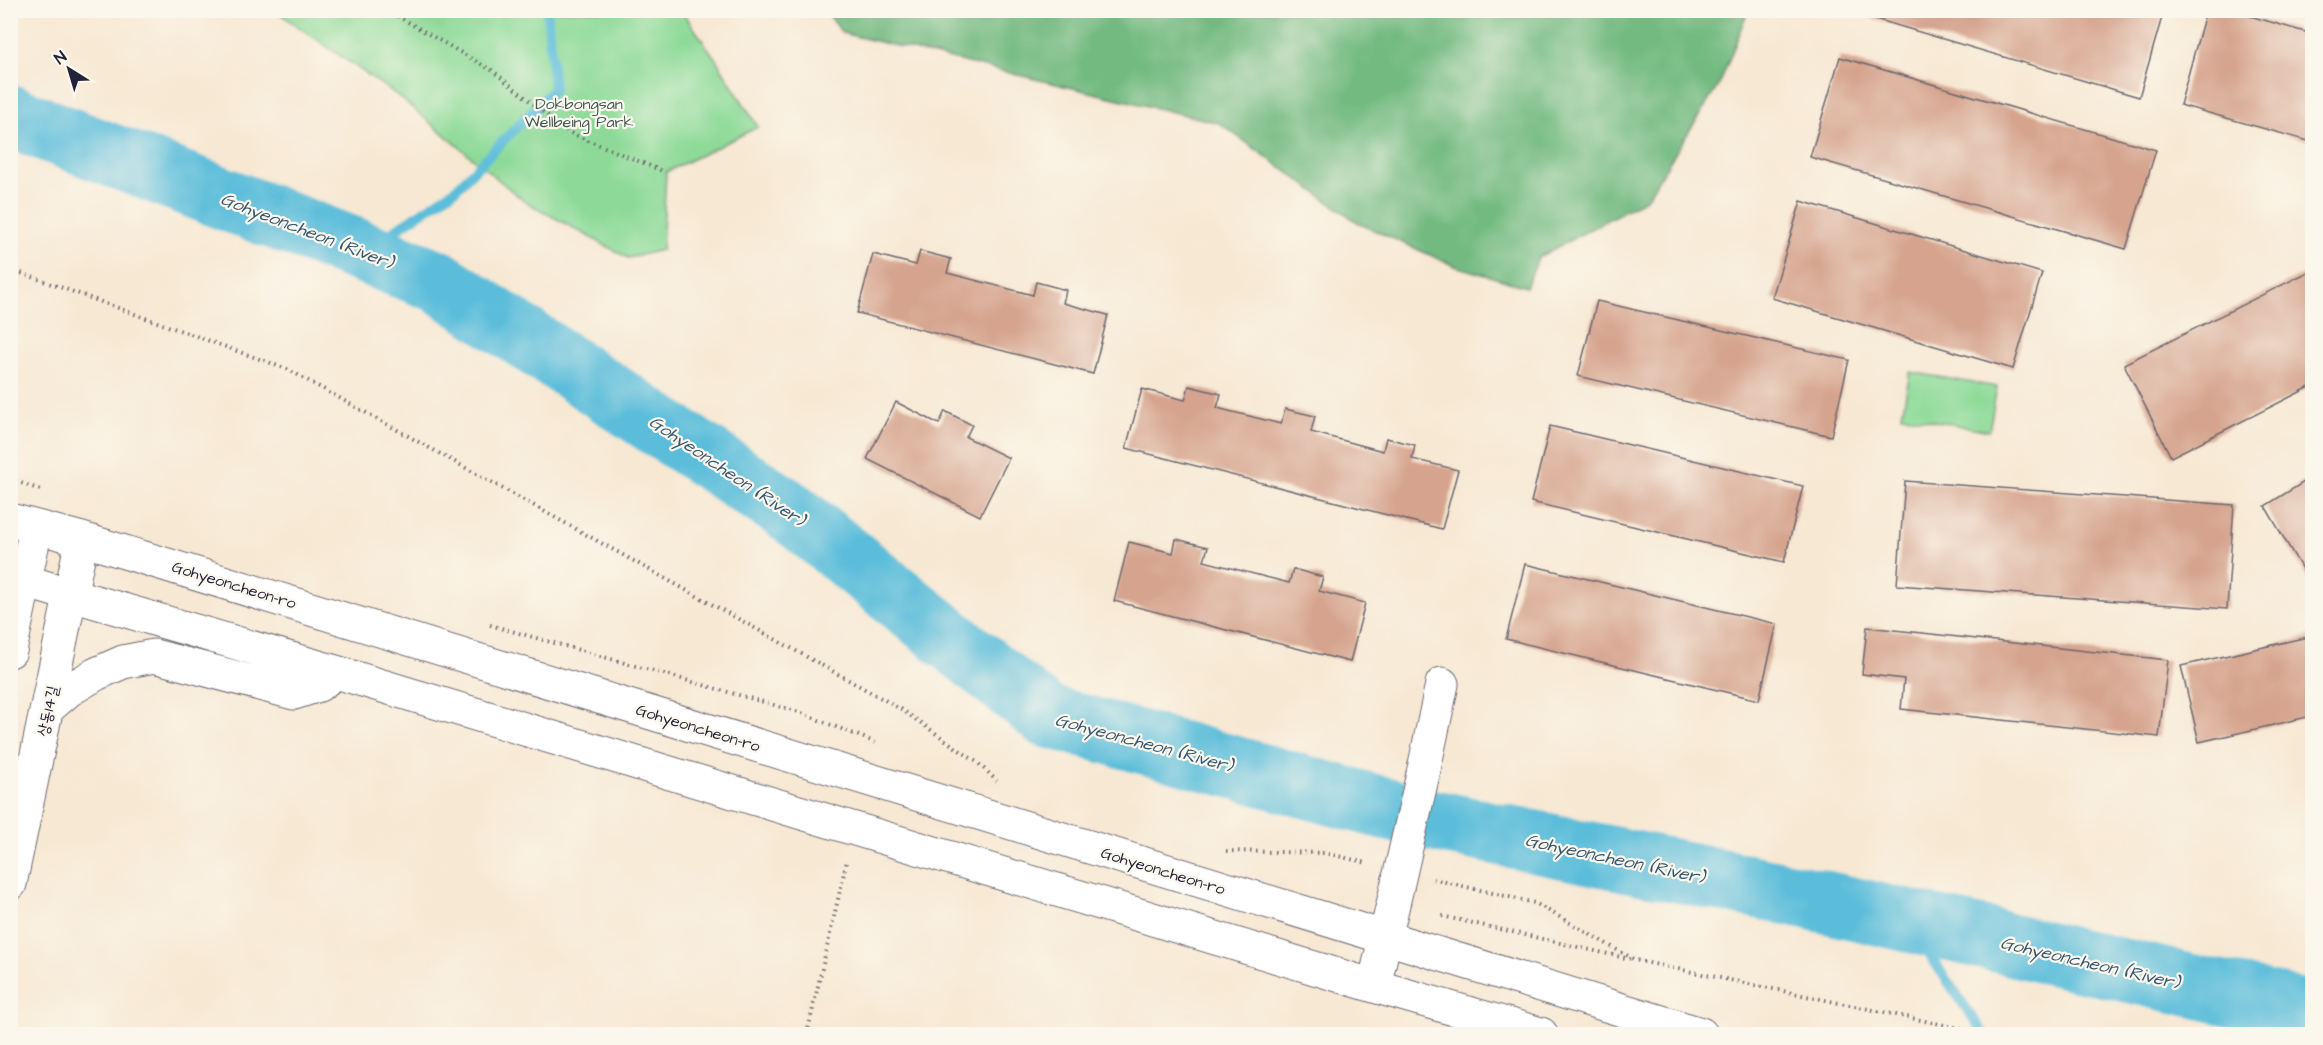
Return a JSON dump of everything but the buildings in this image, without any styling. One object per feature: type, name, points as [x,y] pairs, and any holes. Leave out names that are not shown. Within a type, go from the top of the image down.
[{"type":"street","name":"Gohyeoncheon-ro","points":[[23,524],[82,539],[1701,1035]]},
{"type":"street","points":[[10,651],[23,524]]},
{"type":"street","name":"상동14길","points":[[10,884],[82,539]]},
{"type":"street","points":[[18,580],[336,672],[1541,1035]]},
{"type":"street","points":[[48,708],[69,690],[96,674],[123,662],[154,656],[294,693],[319,685],[336,672]]},
{"type":"street","points":[[1374,986],[1442,684]]},
{"type":"path","points":[[387,10],[492,71],[568,132],[665,172]]},
{"type":"path","points":[[10,269],[287,369],[901,709],[978,763],[1000,784]]},
{"type":"path","points":[[807,1035],[855,828]]},
{"type":"path","points":[[1395,896],[1635,960],[1961,1028],[1968,1035]]},
{"type":"path","points":[[1535,903],[1635,960]]},
{"type":"green space","name":"Dokbongsan Wellbeing Park","points":[[276,11],[682,11],[715,58],[758,127],[666,172],[662,250],[628,258],[524,201],[398,96]]},
{"type":"green space","points":[[826,11],[1748,11],[1720,83],[1646,199],[1539,257],[1526,287],[1455,266],[1360,224],[1219,123],[842,33]]},
{"type":"green space","points":[[1910,372],[1997,387],[1989,431],[1902,415]]},
{"type":"waterway","points":[[362,252],[455,190],[554,89],[547,10]]},
{"type":"waterway","name":"Gohyeoncheon (River)","points":[[10,116],[438,281],[792,513],[1046,716],[1420,818],[1799,896],[2312,1013]]},
{"type":"waterway","points":[[1906,921],[1984,1034]]}]
